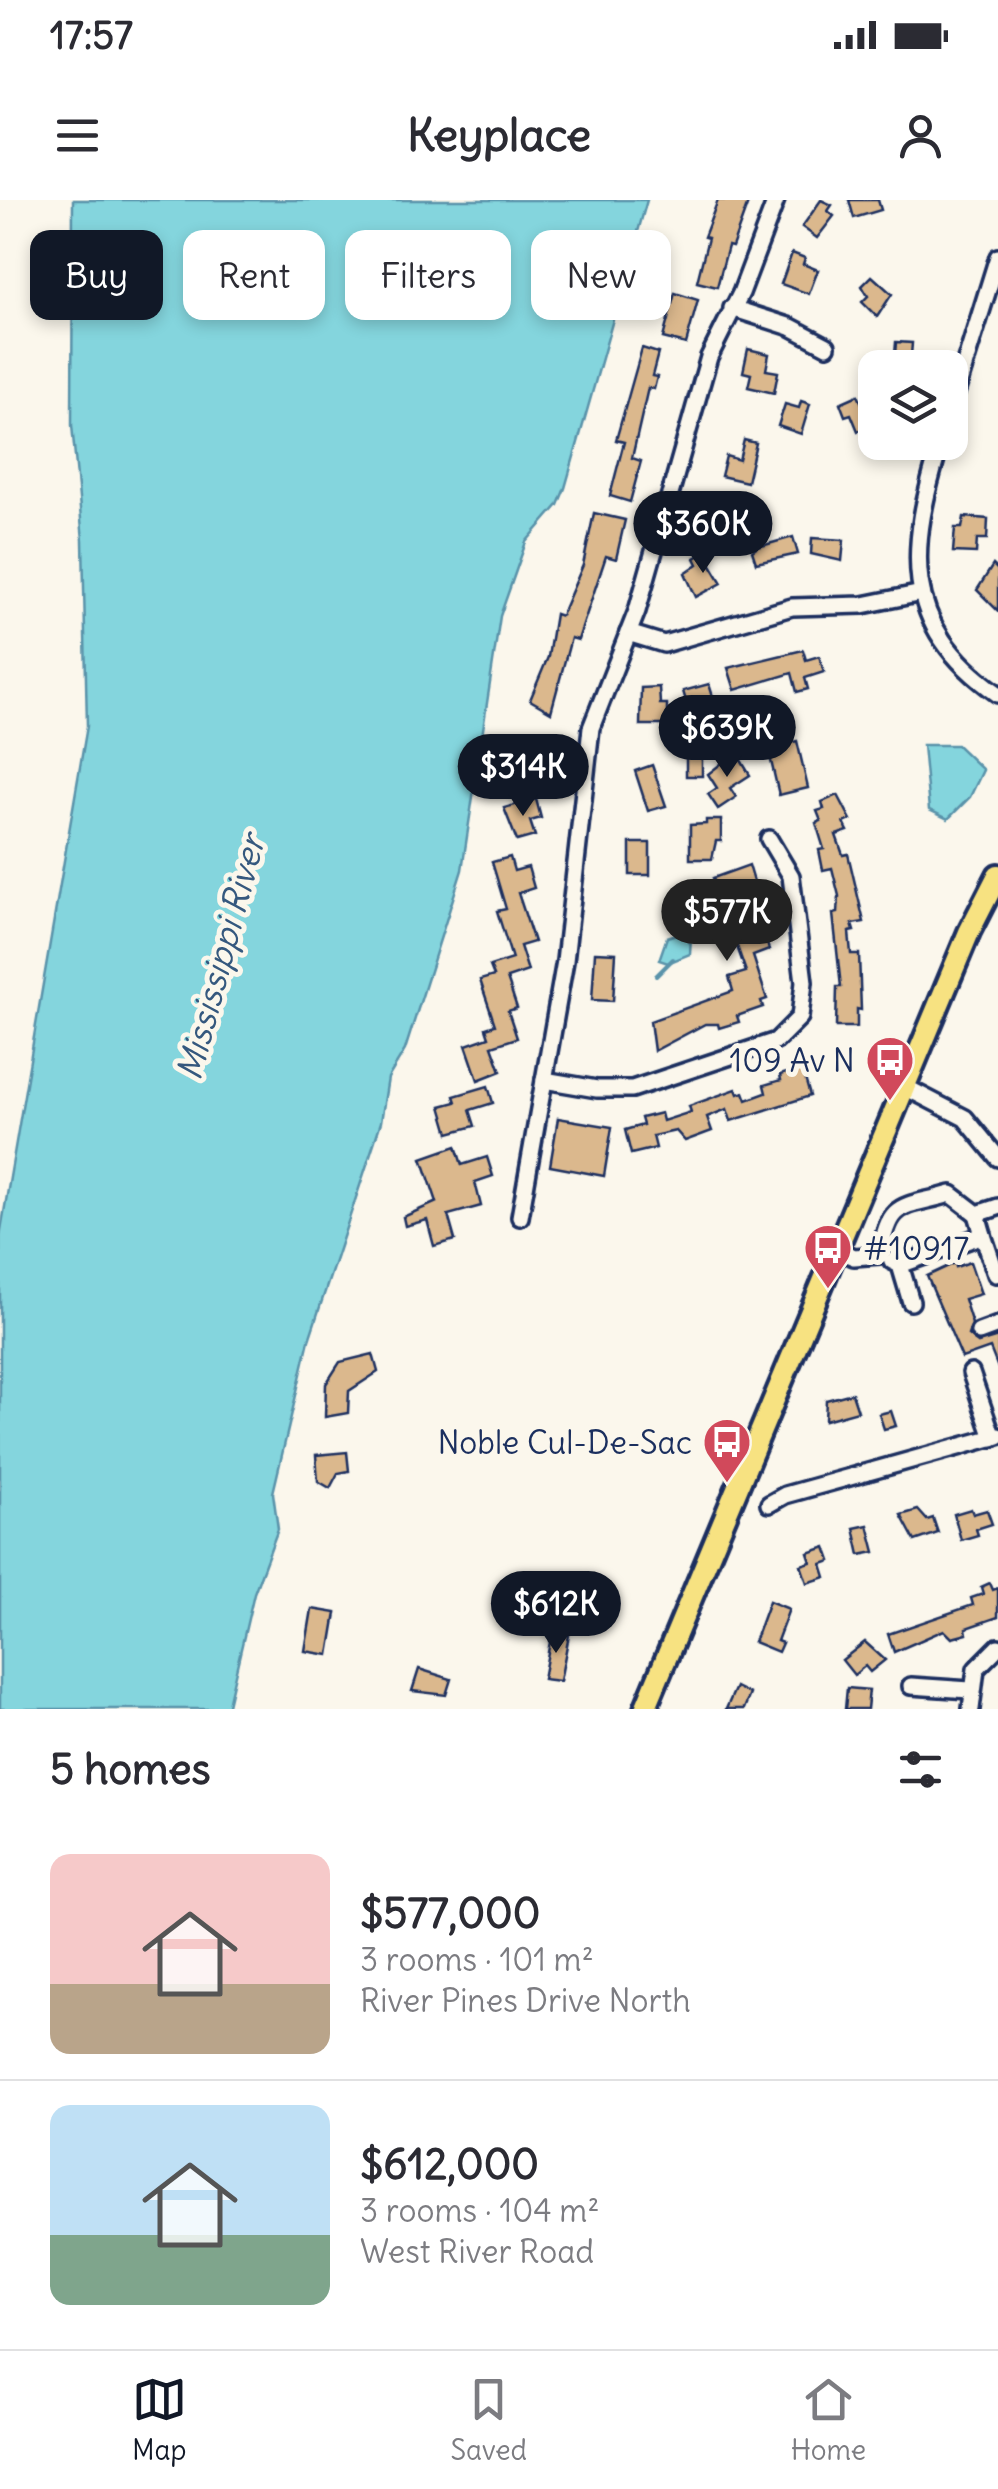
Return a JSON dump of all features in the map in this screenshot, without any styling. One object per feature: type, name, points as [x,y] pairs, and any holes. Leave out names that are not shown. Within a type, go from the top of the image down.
[{"type":"main road","points":[[645,1709],[968,932],[998,875]]},
{"type":"street","points":[[520,1217],[566,960],[590,728],[628,634],[709,357],[776,200]]},
{"type":"street","points":[[968,358],[998,257]]},
{"type":"street","points":[[732,308],[791,327],[827,346]]},
{"type":"street","points":[[936,460],[918,525],[916,553],[922,594],[934,630],[956,660],[998,694]]},
{"type":"street","points":[[628,634],[664,644],[792,606],[863,606],[922,594]]},
{"type":"street","points":[[544,1080],[597,1089],[632,1089],[776,1041],[790,1032],[800,1017],[801,941],[791,876],[769,838]]},
{"type":"street","points":[[906,1088],[965,1118],[998,1158]]},
{"type":"street","points":[[880,1255],[885,1223],[895,1210],[951,1194],[977,1214],[996,1274]]},
{"type":"street","points":[[977,1214],[998,1207]]},
{"type":"street","points":[[837,1250],[854,1257],[880,1255],[900,1265],[983,1235]]},
{"type":"street","points":[[900,1265],[911,1302]]},
{"type":"street","points":[[978,1332],[998,1326]]},
{"type":"street","points":[[769,1504],[786,1495],[995,1437],[972,1372]]},
{"type":"street","points":[[971,1709],[970,1690],[976,1668],[998,1647]]},
{"type":"street","points":[[911,1686],[970,1690]]},
{"type":"water","name":"Mississippi River","points":[[73,200],[647,200],[638,230],[531,230],[531,320],[613,320],[565,488],[558,505],[526,542],[500,616],[462,870],[405,1050],[388,1078],[381,1122],[309,1340],[273,1493],[278,1529],[254,1593],[227,1709],[0,1709],[0,1236],[87,726],[83,540],[72,425],[72,320],[163,320],[163,230],[73,230]]},
{"type":"water","points":[[923,745],[957,745],[983,770],[970,797],[948,819],[929,810]]},
{"type":"water","points":[[686,931],[691,936],[690,954],[668,963],[659,960],[667,937]]},
{"type":"building","points":[[718,200],[749,200],[732,247],[728,246],[717,287],[697,282],[708,238],[704,237]]},
{"type":"building","points":[[821,200],[832,205],[828,211],[834,216],[817,238],[802,227]]},
{"type":"building","points":[[849,200],[878,200],[881,210],[854,218]]},
{"type":"building","points":[[792,253],[805,258],[803,264],[818,270],[809,294],[781,284]]},
{"type":"building","points":[[872,276],[892,294],[877,317],[862,302],[868,296],[862,286]]},
{"type":"building","points":[[675,293],[698,300],[686,344],[663,338],[671,320]]},
{"type":"building","points":[[896,342],[912,343],[911,350],[895,350]]},
{"type":"building","points":[[642,348],[658,353],[652,376],[657,377],[654,389],[648,388],[632,458],[641,461],[630,502],[610,496],[624,442],[616,440]]},
{"type":"building","points":[[748,349],[769,354],[766,370],[778,372],[774,393],[748,387],[751,374],[743,372]]},
{"type":"building","points":[[858,395],[858,431],[851,414],[845,416],[840,403]]},
{"type":"building","points":[[801,401],[810,404],[801,434],[778,426],[785,404],[799,408]]},
{"type":"building","points":[[744,440],[756,443],[747,482],[721,476],[726,456],[739,460]]},
{"type":"building","points":[[716,502],[738,508],[730,540],[715,536],[719,519],[712,518]]},
{"type":"building","points":[[594,513],[625,520],[616,559],[606,556],[578,640],[571,638],[551,712],[530,700],[548,657],[555,614],[561,616],[583,565]]},
{"type":"building","points":[[964,517],[988,519],[987,539],[977,539],[976,553],[953,552],[955,528],[962,528]]},
{"type":"building","points":[[793,537],[798,554],[756,563],[752,551]]},
{"type":"building","points":[[812,538],[844,540],[842,561],[811,554]]},
{"type":"building","points":[[704,553],[722,583],[696,597],[685,573],[698,564],[695,558]]},
{"type":"building","points":[[993,565],[998,570],[998,611],[977,590]]},
{"type":"building","points":[[803,650],[806,660],[819,656],[824,672],[805,678],[808,689],[797,692],[792,673],[735,690],[728,668]]},
{"type":"building","points":[[709,684],[716,706],[690,714],[683,691]]},
{"type":"building","points":[[659,687],[660,704],[667,704],[667,725],[640,725],[641,688]]},
{"type":"building","points":[[531,741],[535,771],[515,773],[511,744]]},
{"type":"building","points":[[797,741],[808,788],[779,795],[768,748]]},
{"type":"building","points":[[686,752],[702,753],[702,776],[686,776]]},
{"type":"building","points":[[736,752],[750,775],[730,788],[736,797],[718,809],[708,794],[717,788],[708,774]]},
{"type":"building","points":[[652,765],[666,806],[648,811],[635,771]]},
{"type":"building","points":[[838,795],[851,820],[844,823],[848,831],[836,835],[843,855],[848,854],[864,922],[852,924],[854,931],[849,932],[851,954],[859,954],[861,1010],[857,1009],[857,1027],[836,1027],[837,987],[841,987],[833,914],[838,913],[839,896],[832,868],[823,870],[819,850],[824,849],[816,823],[821,821],[817,811],[824,809],[822,802]]},
{"type":"building","points":[[536,799],[541,818],[530,821],[535,836],[517,841],[504,808]]},
{"type":"building","points":[[706,820],[721,820],[721,841],[716,841],[712,859],[690,859],[690,825],[706,824]]},
{"type":"building","points":[[630,843],[650,843],[650,875],[630,875]]},
{"type":"building","points":[[510,857],[514,871],[528,867],[534,888],[518,893],[534,942],[520,946],[528,971],[507,978],[517,1008],[508,1011],[517,1038],[492,1046],[501,1071],[478,1080],[466,1045],[489,1037],[486,1028],[495,1025],[480,980],[494,976],[490,966],[512,959],[497,911],[506,909],[492,862]]},
{"type":"building","points":[[749,865],[769,932],[764,934],[769,950],[753,956],[767,999],[761,1001],[763,1007],[737,1016],[739,1022],[719,1028],[718,1024],[705,1024],[654,1051],[650,1021],[733,991],[729,977],[746,972],[713,878]]},
{"type":"building","points":[[595,952],[616,953],[613,1001],[592,1000]]},
{"type":"building","points":[[802,1068],[810,1096],[731,1121],[727,1109],[707,1117],[712,1131],[685,1141],[676,1131],[653,1136],[656,1148],[631,1154],[625,1130],[643,1125],[641,1118],[661,1113],[663,1121],[691,1112],[689,1106],[736,1089],[738,1094],[744,1092],[747,1100],[766,1093],[764,1085],[781,1080],[780,1075]]},
{"type":"building","points":[[488,1086],[493,1103],[470,1110],[475,1126],[449,1133],[441,1106],[456,1102],[454,1096]]},
{"type":"building","points":[[558,1118],[612,1127],[604,1176],[550,1166]]},
{"type":"building","points":[[456,1146],[462,1165],[487,1157],[493,1176],[475,1182],[481,1206],[448,1215],[455,1240],[434,1246],[427,1220],[405,1226],[403,1217],[437,1202],[422,1158]]},
{"type":"building","points":[[970,1262],[981,1294],[964,1299],[972,1324],[968,1335],[978,1343],[998,1337],[998,1368],[990,1348],[962,1358],[927,1276],[955,1263],[956,1267]]},
{"type":"building","points":[[373,1354],[378,1372],[349,1391],[348,1413],[325,1417],[326,1384],[340,1362]]},
{"type":"building","points":[[852,1393],[858,1411],[825,1420],[826,1400]]},
{"type":"building","points":[[891,1411],[896,1426],[884,1429],[879,1414]]},
{"type":"building","points":[[347,1452],[349,1471],[338,1473],[330,1488],[318,1481],[316,1455]]},
{"type":"building","points":[[971,1509],[973,1514],[987,1510],[992,1524],[976,1529],[978,1535],[961,1540],[954,1514]]},
{"type":"building","points":[[918,1510],[927,1520],[933,1518],[938,1533],[915,1541],[901,1515]]},
{"type":"building","points":[[868,1525],[875,1552],[860,1555],[854,1528]]},
{"type":"building","points":[[826,1547],[831,1561],[822,1564],[826,1577],[807,1583],[801,1565],[811,1562],[808,1553]]},
{"type":"building","points":[[990,1583],[993,1590],[998,1588],[998,1617],[966,1628],[967,1634],[952,1638],[944,1630],[894,1652],[888,1634],[973,1605],[971,1598],[983,1594],[981,1587]]},
{"type":"building","points":[[769,1601],[789,1609],[777,1641],[782,1643],[778,1652],[754,1642]]},
{"type":"building","points":[[312,1609],[336,1613],[329,1655],[305,1651]]},
{"type":"building","points":[[552,1631],[569,1635],[560,1681],[543,1679]]},
{"type":"building","points":[[865,1642],[885,1660],[870,1672],[865,1666],[854,1675],[842,1660]]},
{"type":"building","points":[[419,1669],[451,1679],[446,1695],[412,1691]]},
{"type":"building","points":[[736,1687],[750,1694],[744,1709],[726,1709]]},
{"type":"building","points":[[847,1688],[869,1690],[867,1709],[845,1709]]},
{"type":"waterway","points":[[690,942],[704,927]]},
{"type":"waterway","points":[[656,976],[673,959]]},
{"type":"place","name":"109 Av N","points":[[890,1102]]},
{"type":"place","name":"#10917","points":[[828,1290]]},
{"type":"place","name":"Noble Cul-De-Sac","points":[[727,1484]]}]
